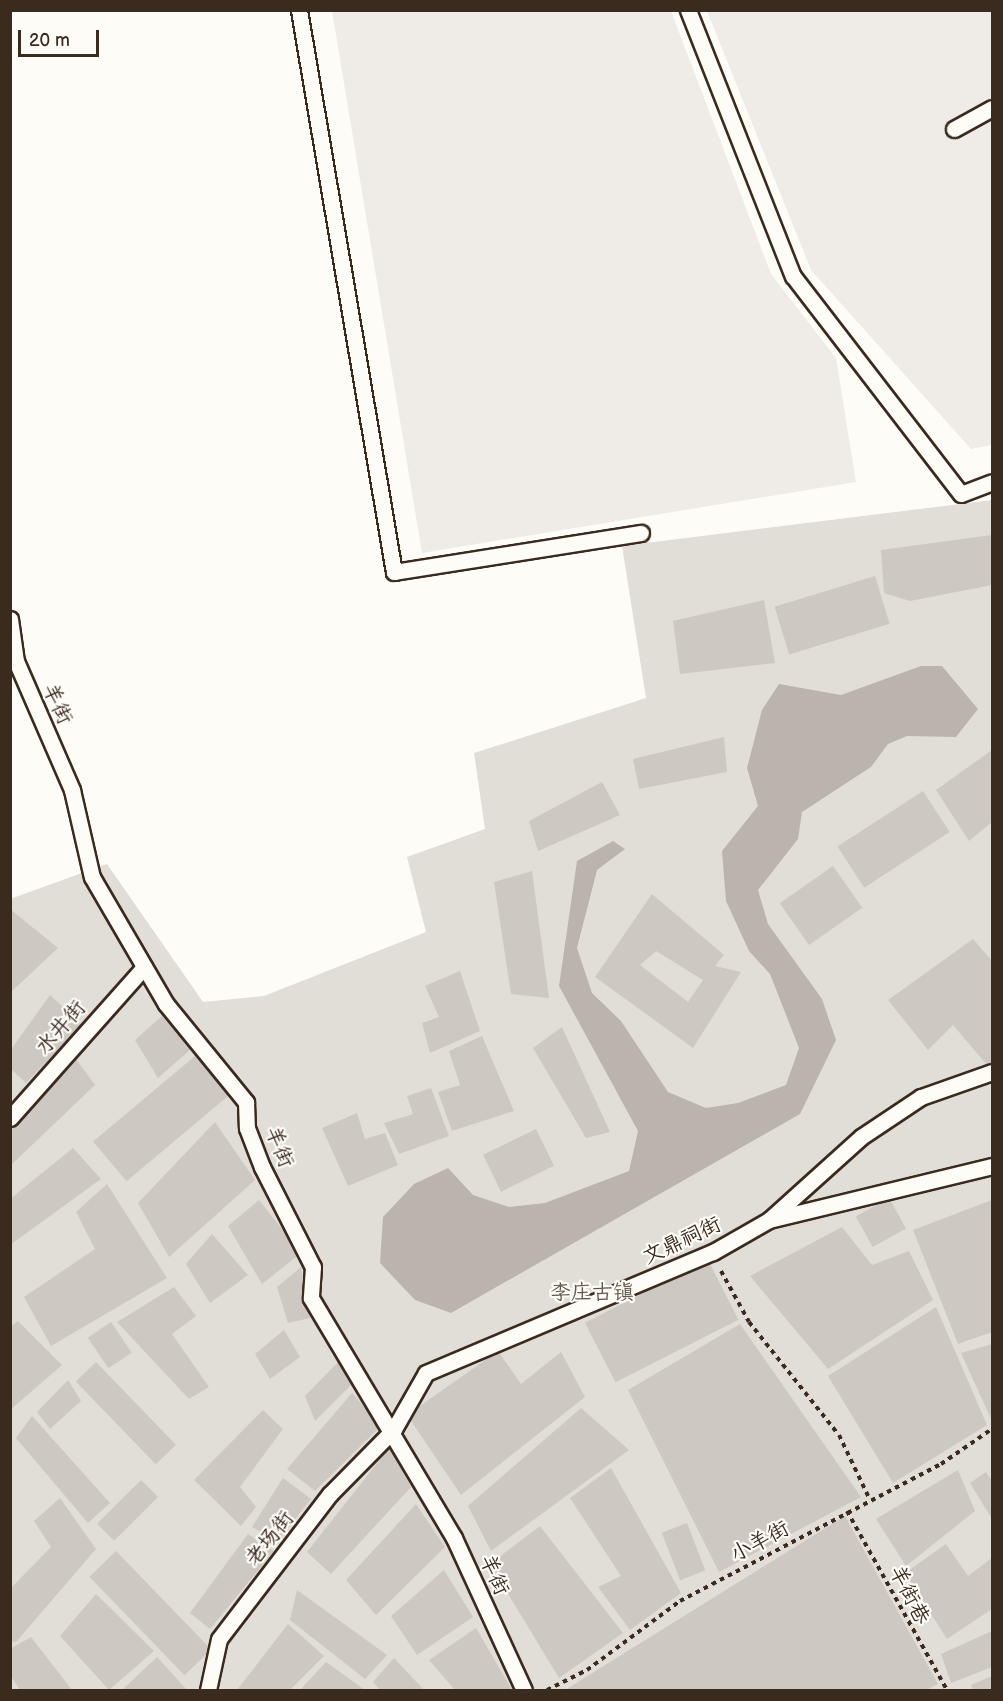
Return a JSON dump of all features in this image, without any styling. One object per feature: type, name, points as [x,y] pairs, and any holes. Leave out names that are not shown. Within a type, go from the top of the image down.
[{"type":"lane","points":[[299,10],[393,572],[641,533]]},
{"type":"lane","points":[[688,10],[793,276],[961,494],[993,482]]},
{"type":"lane","points":[[954,129],[993,108]]},
{"type":"lane","name":"羊街","points":[[10,619],[16,661],[72,790],[92,877],[166,1004],[246,1102],[248,1128],[261,1167],[313,1267],[311,1298],[338,1336],[364,1390],[394,1430],[454,1538],[524,1690]]},
{"type":"lane","name":"水井街","points":[[10,1118],[144,967]]},
{"type":"lane","points":[[769,1220],[861,1137],[904,1108],[993,1072]]},
{"type":"lane","name":"文鼎祠街","points":[[394,1430],[426,1373],[713,1252],[769,1220],[993,1166]]},
{"type":"lane","name":"老场街","points":[[208,1690],[219,1639],[330,1494],[394,1430]]},
{"type":"path","points":[[713,1252],[749,1322],[839,1435],[869,1498]]},
{"type":"path","name":"小羊街","points":[[547,1690],[587,1670],[680,1601],[869,1498],[941,1464],[993,1429]]},
{"type":"path","name":"羊街巷","points":[[847,1511],[947,1690]]},
{"type":"shaded area","points":[[332,11],[671,11],[771,274],[836,358],[856,482],[422,553]]},
{"type":"shaded area","points":[[707,11],[992,11],[992,445],[971,449],[811,270]]},
{"type":"shaded area","points":[[921,666],[942,666],[978,709],[956,737],[907,736],[888,744],[871,767],[802,812],[798,839],[758,890],[768,924],[822,999],[836,1040],[800,1114],[451,1313],[415,1300],[380,1263],[383,1217],[414,1184],[448,1168],[473,1195],[509,1207],[545,1203],[629,1171],[638,1131],[559,986],[577,861],[613,841],[625,849],[597,870],[577,948],[592,993],[621,1021],[668,1092],[706,1108],[738,1103],[786,1085],[799,1048],[770,974],[749,951],[726,901],[722,851],[758,806],[747,768],[762,710],[779,684],[841,695]]},
{"type":"green space","name":"李庄古镇","points":[[992,500],[992,1690],[11,1690],[10,899],[107,864],[203,1002],[264,996],[426,932],[407,857],[485,829],[474,753],[646,698],[622,546]]},
{"type":"building","points":[[992,535],[992,585],[910,601],[884,593],[881,550]]},
{"type":"building","points":[[875,576],[890,624],[789,655],[775,607]]},
{"type":"building","points":[[764,600],[775,663],[680,674],[673,621]]},
{"type":"building","points":[[724,737],[727,772],[639,789],[633,759]]},
{"type":"building","points":[[992,750],[992,822],[969,841],[936,790]]},
{"type":"building","points":[[602,782],[620,815],[538,851],[529,821]]},
{"type":"building","points":[[923,791],[950,832],[864,888],[837,847]]},
{"type":"building","points":[[833,866],[862,908],[809,945],[780,903]]},
{"type":"building","points":[[532,871],[549,998],[511,994],[494,882]]},
{"type":"building","points":[[652,894],[724,955],[715,966],[741,972],[693,1048],[595,977]],"holes":[[[656,951],[703,980],[688,1002],[640,965]]]},
{"type":"building","points":[[10,909],[58,948],[10,993]]},
{"type":"building","points":[[973,939],[992,961],[992,1060],[987,1065],[953,1025],[928,1050],[888,1000]]},
{"type":"building","points":[[460,971],[480,1031],[430,1053],[422,1023],[439,1017],[425,986]]},
{"type":"building","points":[[50,995],[82,1025],[26,1083],[10,1068],[10,1051]]},
{"type":"building","points":[[162,1016],[191,1049],[158,1078],[135,1040]]},
{"type":"building","points":[[562,1027],[610,1132],[586,1138],[533,1048]]},
{"type":"building","points":[[482,1036],[514,1111],[452,1131],[438,1092],[460,1085],[449,1051]]},
{"type":"building","points":[[73,1055],[95,1085],[10,1166],[10,1131]]},
{"type":"building","points":[[195,1056],[228,1096],[127,1181],[93,1141]]},
{"type":"building","points":[[431,1088],[449,1136],[399,1154],[384,1123],[413,1114],[407,1096]]},
{"type":"building","points":[[357,1113],[365,1139],[385,1133],[398,1165],[348,1186],[322,1128]]},
{"type":"building","points":[[215,1122],[255,1180],[169,1257],[138,1203]]},
{"type":"building","points":[[536,1129],[554,1166],[501,1192],[483,1155]]},
{"type":"building","points":[[73,1148],[101,1179],[10,1245],[10,1199]]},
{"type":"building","points":[[107,1184],[167,1278],[51,1346],[24,1297],[95,1249],[76,1212]]},
{"type":"building","points":[[889,1198],[906,1229],[873,1247],[856,1216]]},
{"type":"building","points":[[259,1200],[301,1253],[262,1284],[228,1226]]},
{"type":"building","points":[[992,1200],[992,1332],[958,1344],[913,1230]]},
{"type":"building","points":[[842,1227],[872,1265],[909,1251],[933,1300],[828,1369],[750,1276]]},
{"type":"building","points":[[212,1234],[248,1275],[210,1303],[186,1264]]},
{"type":"building","points":[[708,1260],[738,1320],[615,1382],[585,1323]]},
{"type":"building","points":[[301,1267],[310,1318],[288,1323],[277,1287]]},
{"type":"building","points":[[174,1287],[196,1316],[172,1334],[209,1387],[189,1399],[117,1322]]},
{"type":"building","points":[[936,1307],[987,1425],[893,1483],[828,1376]]},
{"type":"building","points":[[18,1321],[62,1365],[10,1410],[10,1327]]},
{"type":"building","points":[[111,1322],[132,1353],[108,1368],[88,1338]]},
{"type":"building","points":[[740,1324],[861,1497],[719,1572],[628,1390]]},
{"type":"building","points":[[284,1330],[300,1357],[270,1379],[255,1354]]},
{"type":"building","points":[[992,1344],[992,1421],[961,1353]]},
{"type":"building","points":[[498,1351],[521,1384],[561,1352],[585,1397],[461,1495],[407,1415]]},
{"type":"building","points":[[339,1361],[352,1384],[315,1421],[305,1396]]},
{"type":"building","points":[[96,1362],[176,1445],[156,1464],[76,1381]]},
{"type":"building","points":[[68,1380],[81,1401],[50,1429],[37,1412]]},
{"type":"building","points":[[352,1393],[381,1426],[315,1491],[287,1469]]},
{"type":"building","points":[[581,1408],[629,1450],[491,1551],[468,1506]]},
{"type":"building","points":[[263,1410],[283,1429],[240,1487],[256,1507],[241,1526],[194,1480]]},
{"type":"building","points":[[32,1416],[110,1503],[88,1523],[16,1438]]},
{"type":"building","points":[[389,1448],[411,1487],[331,1574],[307,1552]]},
{"type":"building","points":[[611,1468],[681,1593],[630,1630],[598,1587],[621,1576],[570,1498]]},
{"type":"building","points":[[958,1470],[975,1511],[906,1566],[876,1519]]},
{"type":"building","points":[[986,1472],[992,1481],[992,1519],[970,1483]]},
{"type":"building","points":[[283,1478],[311,1499],[278,1541],[252,1527]]},
{"type":"building","points":[[141,1480],[158,1497],[114,1541],[97,1524]]},
{"type":"building","points":[[60,1498],[96,1549],[16,1642],[10,1641],[10,1589],[51,1547],[34,1521]]},
{"type":"building","points":[[416,1504],[445,1547],[376,1615],[346,1580]]},
{"type":"building","points":[[845,1516],[938,1684],[926,1690],[565,1690]]},
{"type":"building","points":[[687,1523],[705,1571],[680,1580],[662,1533]]},
{"type":"building","points":[[540,1526],[623,1633],[559,1678],[490,1564]]},
{"type":"building","points":[[248,1534],[274,1551],[210,1629],[190,1613]]},
{"type":"building","points":[[946,1544],[968,1576],[992,1558],[992,1609],[947,1639],[905,1573]]},
{"type":"building","points":[[116,1551],[211,1650],[185,1675],[89,1577]]},
{"type":"building","points":[[444,1570],[473,1617],[417,1655],[391,1616]]},
{"type":"building","points":[[297,1590],[387,1655],[365,1679],[290,1620]]},
{"type":"building","points":[[96,1594],[154,1651],[109,1690],[60,1636]]},
{"type":"building","points":[[288,1624],[324,1656],[290,1690],[237,1690]]},
{"type":"building","points":[[476,1628],[512,1690],[455,1690],[429,1660]]},
{"type":"building","points":[[992,1631],[992,1667],[951,1683],[941,1654]]},
{"type":"building","points":[[31,1637],[72,1690],[20,1690],[10,1675],[10,1649]]},
{"type":"building","points":[[157,1657],[187,1690],[122,1690]]},
{"type":"building","points":[[394,1658],[424,1690],[380,1690],[373,1682]]},
{"type":"building","points":[[326,1662],[365,1690],[300,1690]]},
{"type":"building","points":[[992,1676],[992,1690],[973,1690],[971,1685]]}]
